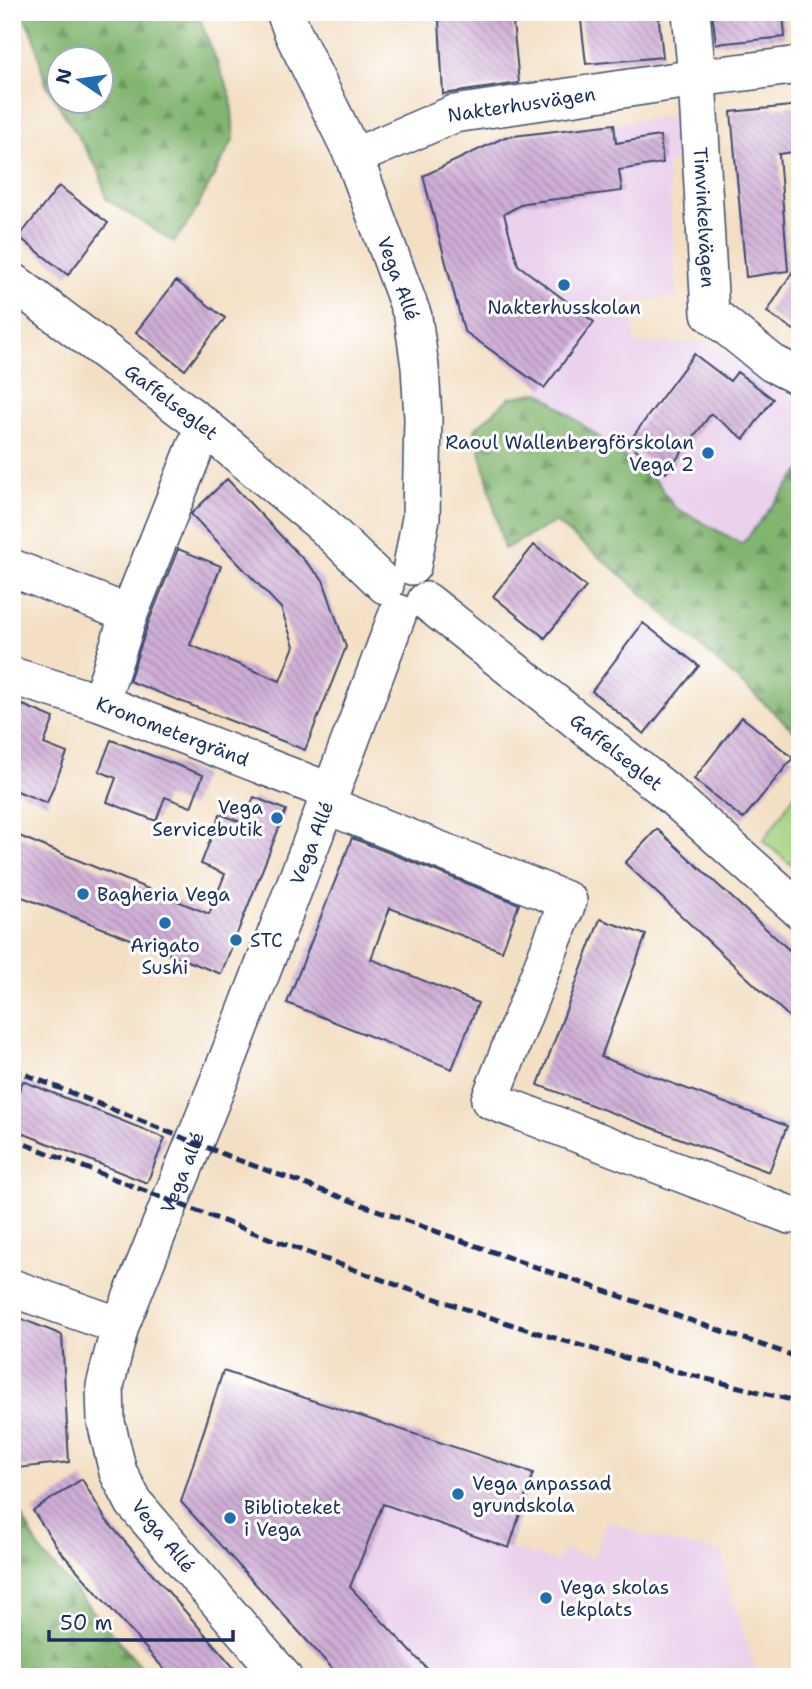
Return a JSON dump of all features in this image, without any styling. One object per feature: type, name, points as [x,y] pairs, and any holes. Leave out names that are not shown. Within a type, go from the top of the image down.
[{"type":"street","name":"Vega Allé","points":[[243,1019],[405,591],[421,518],[423,418],[413,317],[354,157],[285,12]]},
{"type":"street","name":"Timvinkelvägen","points":[[691,12],[710,313],[772,363],[800,377]]},
{"type":"street","name":"Nakterhusvägen","points":[[354,157],[454,114],[800,65]]},
{"type":"street","name":"Gaffelseglet","points":[[12,281],[204,426],[405,591],[664,789],[800,910]]},
{"type":"street","points":[[100,703],[129,614],[204,426]]},
{"type":"street","points":[[12,568],[129,614]]},
{"type":"street","name":"Kronometergränd","points":[[14,681],[100,703],[568,901],[491,1100],[790,1215]]},
{"type":"street","name":"Vega allé","points":[[120,1326],[243,1019]]},
{"type":"street","points":[[12,1288],[120,1326]]},
{"type":"street","name":"Vega Allé","points":[[120,1326],[106,1386],[106,1422],[118,1472],[134,1503],[283,1677]]},
{"type":"shaded area","name":"Nakterhusskolan","points":[[673,116],[677,161],[667,163],[677,298],[633,300],[635,344],[707,342],[800,401],[800,471],[742,544],[674,507],[658,483],[540,392],[543,388],[464,331],[423,176],[505,137]]},
{"type":"shaded area","name":"Vega skolas lekplats","points":[[383,1504],[509,1548],[558,1562],[563,1550],[594,1558],[607,1520],[646,1537],[724,1553],[726,1578],[756,1671],[735,1677],[435,1677],[350,1588]]},
{"type":"green space","points":[[21,12],[197,12],[231,97],[234,138],[191,219],[174,242],[106,199],[100,173],[66,116],[116,116],[116,46],[46,46],[45,82],[34,36]]},
{"type":"green space","points":[[540,392],[658,483],[674,507],[742,544],[800,471],[800,736],[617,571],[555,522],[504,549],[475,429],[509,398]]},
{"type":"green space","points":[[800,787],[800,872],[763,841]]},
{"type":"green space","points":[[12,1499],[42,1553],[150,1677],[12,1677]]},
{"type":"building","points":[[512,12],[519,83],[443,94],[439,20]]},
{"type":"building","points":[[580,12],[658,12],[663,57],[586,64]]},
{"type":"building","points":[[712,12],[783,12],[785,37],[716,44]]},
{"type":"building","points":[[800,105],[800,151],[779,154],[788,271],[746,277],[731,112]]},
{"type":"building","points":[[614,124],[616,143],[660,136],[663,163],[619,170],[622,191],[524,203],[504,214],[518,265],[594,322],[544,388],[464,331],[423,176],[505,137]]},
{"type":"building","points":[[59,186],[108,223],[68,275],[19,237]]},
{"type":"building","points":[[800,260],[800,334],[767,312]]},
{"type":"building","points":[[176,281],[225,318],[185,370],[136,332]]},
{"type":"building","points":[[694,354],[730,381],[737,372],[773,399],[744,439],[711,414],[666,473],[628,443]]},
{"type":"building","points":[[227,479],[323,580],[346,647],[305,750],[129,681],[149,621],[178,549],[221,566],[190,645],[280,681],[294,646],[281,608],[191,514]]},
{"type":"building","points":[[534,545],[586,587],[545,638],[493,596]]},
{"type":"building","points":[[643,623],[699,666],[644,734],[592,691]]},
{"type":"building","points":[[23,705],[54,718],[44,744],[67,753],[47,803],[12,789],[12,733]]},
{"type":"building","points":[[742,717],[793,758],[743,819],[694,779]]},
{"type":"building","points":[[111,740],[203,775],[191,807],[165,797],[156,821],[107,802],[116,778],[99,771]]},
{"type":"building","points":[[254,797],[286,810],[221,974],[12,893],[12,833],[209,914],[225,874],[201,864],[220,814],[243,823]]},
{"type":"building","points":[[657,829],[800,960],[800,1027],[625,863]]},
{"type":"building","points":[[352,838],[519,904],[502,951],[390,908],[371,959],[478,1003],[452,1069],[287,1003]]},
{"type":"building","points":[[600,919],[646,935],[601,1057],[787,1126],[769,1172],[538,1085]]},
{"type":"building","points":[[23,1081],[165,1138],[147,1183],[12,1129],[12,1107]]},
{"type":"building","points":[[12,1315],[62,1335],[69,1462],[18,1468],[12,1423]]},
{"type":"building","points":[[223,1371],[533,1473],[509,1548],[383,1504],[350,1587],[435,1677],[340,1677],[181,1502]]},
{"type":"building","points":[[82,1479],[106,1520],[242,1677],[171,1677],[60,1551],[33,1511]]},
{"type":"railway","points":[[12,1069],[238,1160],[521,1262],[800,1358]]},
{"type":"railway","points":[[12,1139],[315,1255],[498,1320],[610,1354],[800,1402]]},
{"type":"place","name":"Nakterhusskolan","points":[[564,285]]},
{"type":"place","name":"Raoul Wallenbergförskolan Vega 2","points":[[708,453]]},
{"type":"place","name":"Vega Servicebutik","points":[[277,818]]},
{"type":"place","name":"Bagheria Vega","points":[[83,894]]},
{"type":"place","name":"Arigato Sushi","points":[[165,923]]},
{"type":"place","name":"STC","points":[[236,940]]},
{"type":"place","name":"Vega anpassad grundskola","points":[[458,1494]]},
{"type":"place","name":"Biblioteket i Vega","points":[[230,1518]]},
{"type":"place","name":"Vega skolas lekplats","points":[[546,1598]]}]
